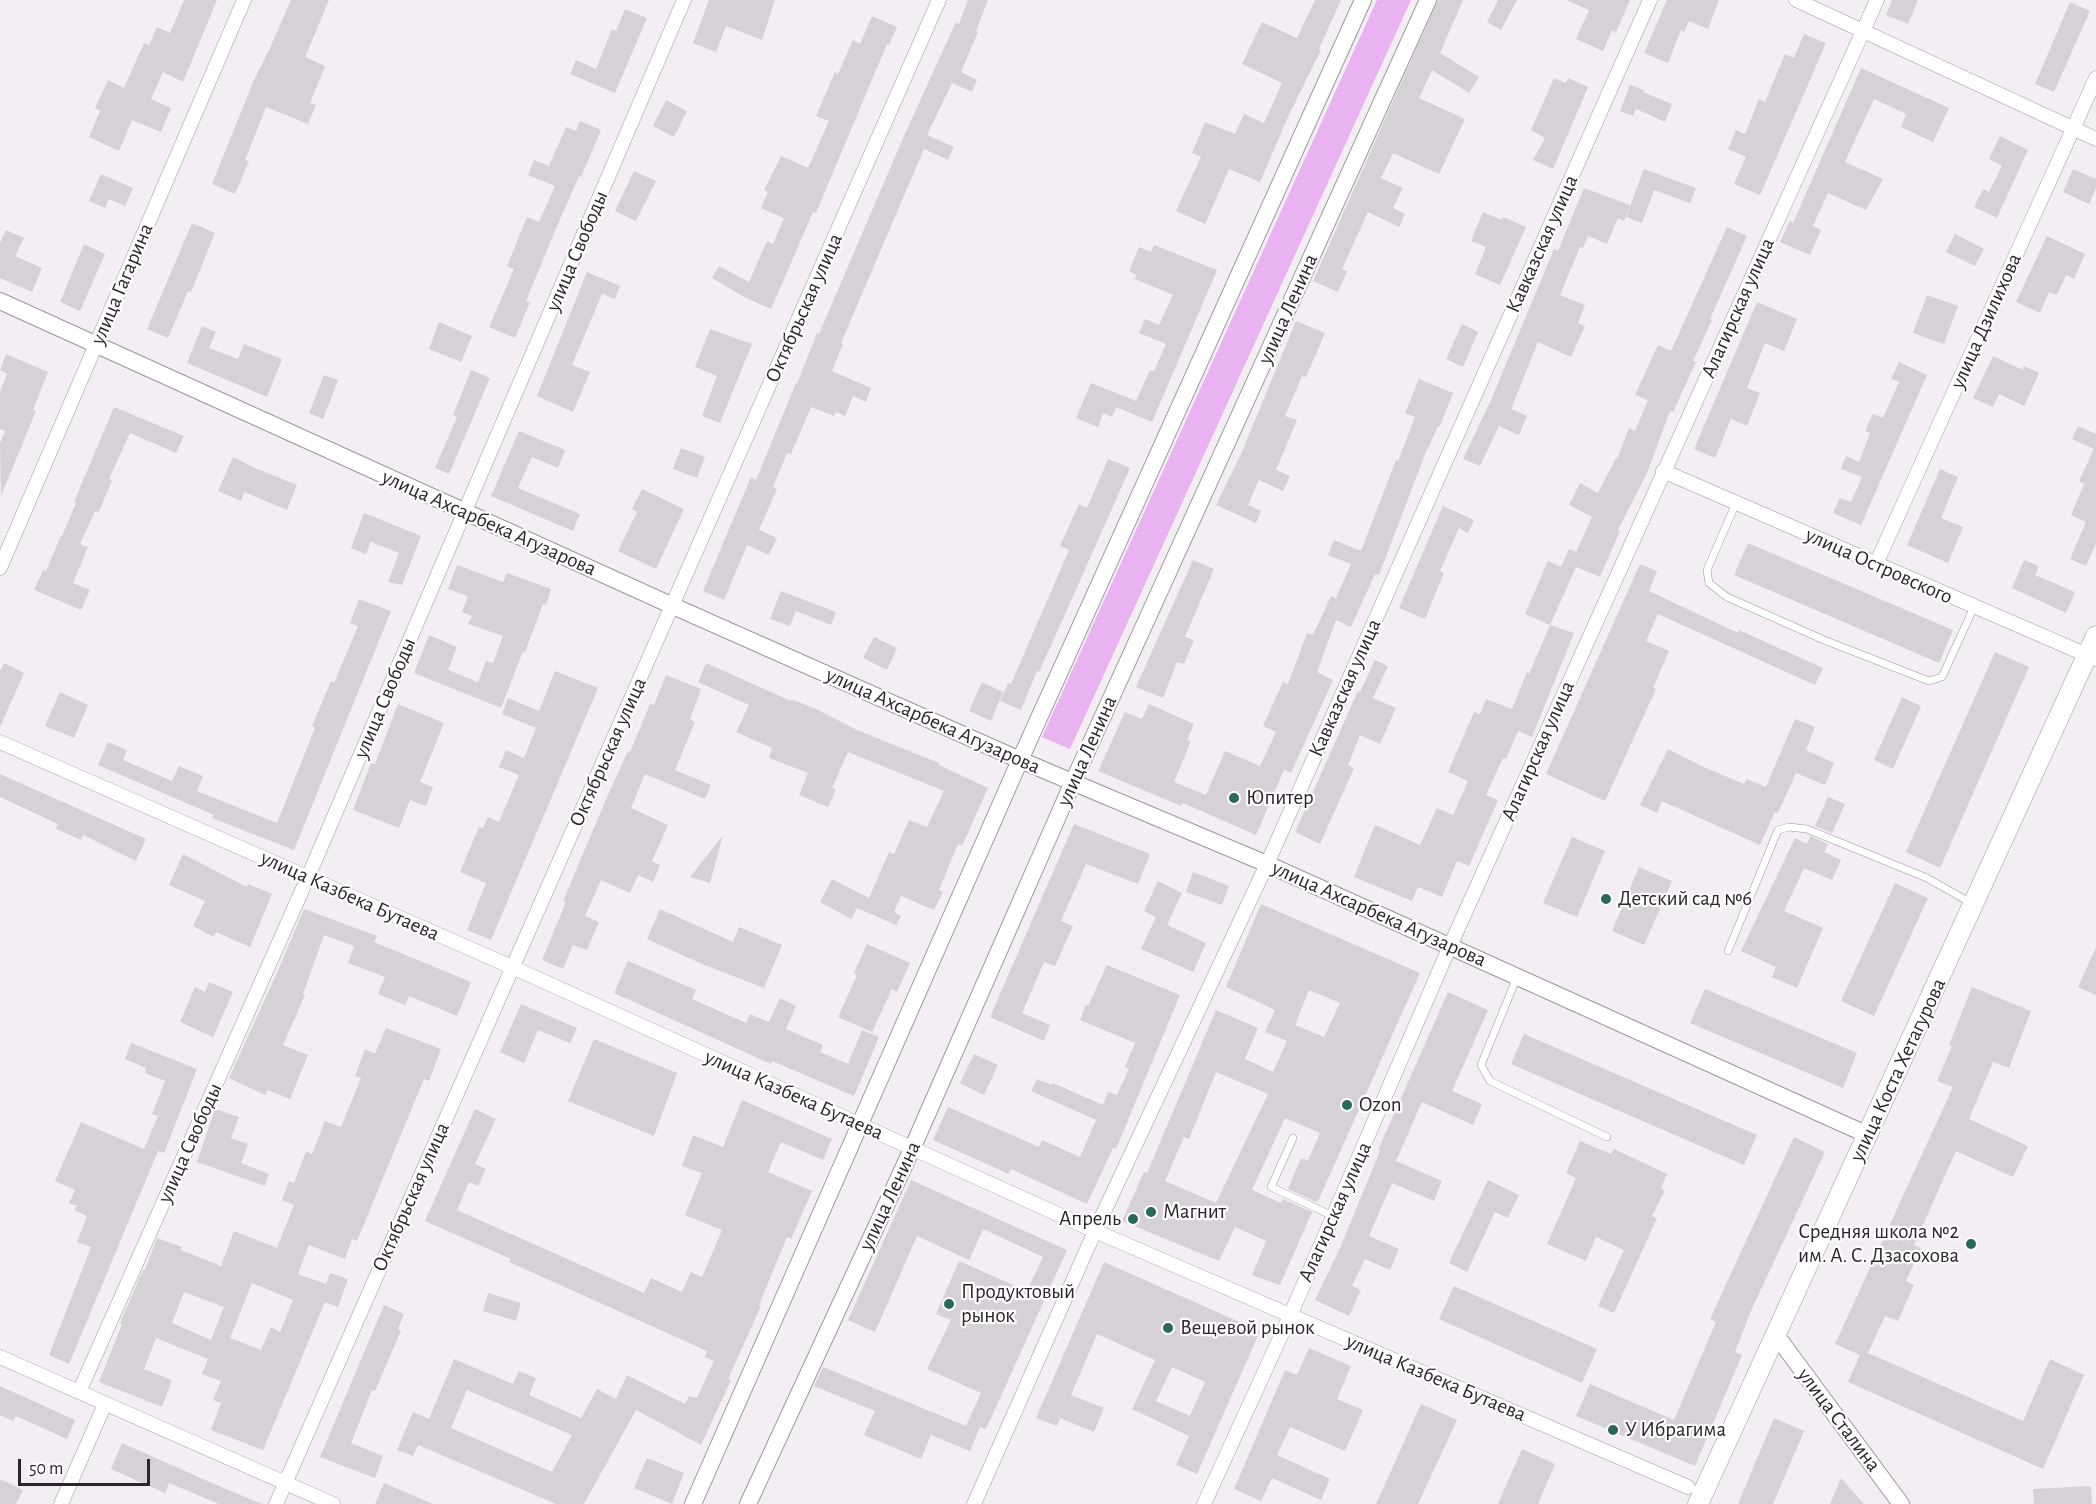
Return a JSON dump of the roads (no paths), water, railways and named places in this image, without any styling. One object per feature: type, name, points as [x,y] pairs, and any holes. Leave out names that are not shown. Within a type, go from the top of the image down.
[{"type":"main road","name":"улица Коста Хетагурова","points":[[1698,1504],[1973,904],[2091,658],[2096,636]]},
{"type":"street","name":"улица Гагарина","points":[[0,568],[244,0]]},
{"type":"street","name":"улица Свободы","points":[[79,1392],[308,877],[684,0]]},
{"type":"street","name":"Октябрьская улица","points":[[276,1504],[939,0]]},
{"type":"street","points":[[693,1504],[1020,760],[1363,0]]},
{"type":"street","name":"улица Ленина","points":[[748,1504],[912,1149],[1073,782],[1428,0]]},
{"type":"street","name":"Кавказская улица","points":[[974,1504],[1095,1231],[1267,864],[1650,0]]},
{"type":"street","points":[[1796,0],[2096,139]]},
{"type":"street","name":"Алагирская улица","points":[[1204,1504],[1290,1316],[1450,946],[1877,0]]},
{"type":"street","name":"улица Дзилихова","points":[[1876,564],[2096,78]]},
{"type":"street","name":"улица Ахсарбека Агузарова","points":[[0,301],[673,606],[1020,760],[1267,864],[1868,1135]]},
{"type":"street","name":"улица Островского","points":[[1663,471],[2091,658]]},
{"type":"street","name":"улица Казбека Бутаева","points":[[0,742],[512,968],[1095,1231],[1688,1487]]},
{"type":"street","name":"улица Сталина","points":[[1776,1335],[1901,1504]]},
{"type":"street","points":[[0,1357],[333,1504]]},
{"type":"street","points":[[61,1504],[105,1404]]},
{"type":"lane","points":[[1736,503],[1707,570],[1709,583],[1727,597],[1824,640],[1929,681],[1942,676],[1974,607]]},
{"type":"lane","points":[[1728,951],[1779,830],[1789,827],[1807,829],[1927,878],[1973,904]]},
{"type":"lane","points":[[1517,977],[1481,1065],[1490,1081],[1606,1137]]},
{"type":"lane","points":[[1293,1138],[1271,1187],[1333,1216]]},
{"type":"place","name":"Юпитер","points":[[1234,798]]},
{"type":"place","name":"Детский сад №6","points":[[1606,899]]},
{"type":"place","name":"Ozon","points":[[1347,1105]]},
{"type":"place","name":"Магнит","points":[[1151,1212]]},
{"type":"place","name":"Апрель","points":[[1133,1219]]},
{"type":"place","name":"Средняя школа №2 им. А. С. Дзасохова","points":[[1971,1244]]},
{"type":"place","name":"Продуктовый рынок","points":[[949,1304]]},
{"type":"place","name":"Вещевой рынок","points":[[1168,1328]]},
{"type":"place","name":"У Ибрагима","points":[[1613,1430]]}]
